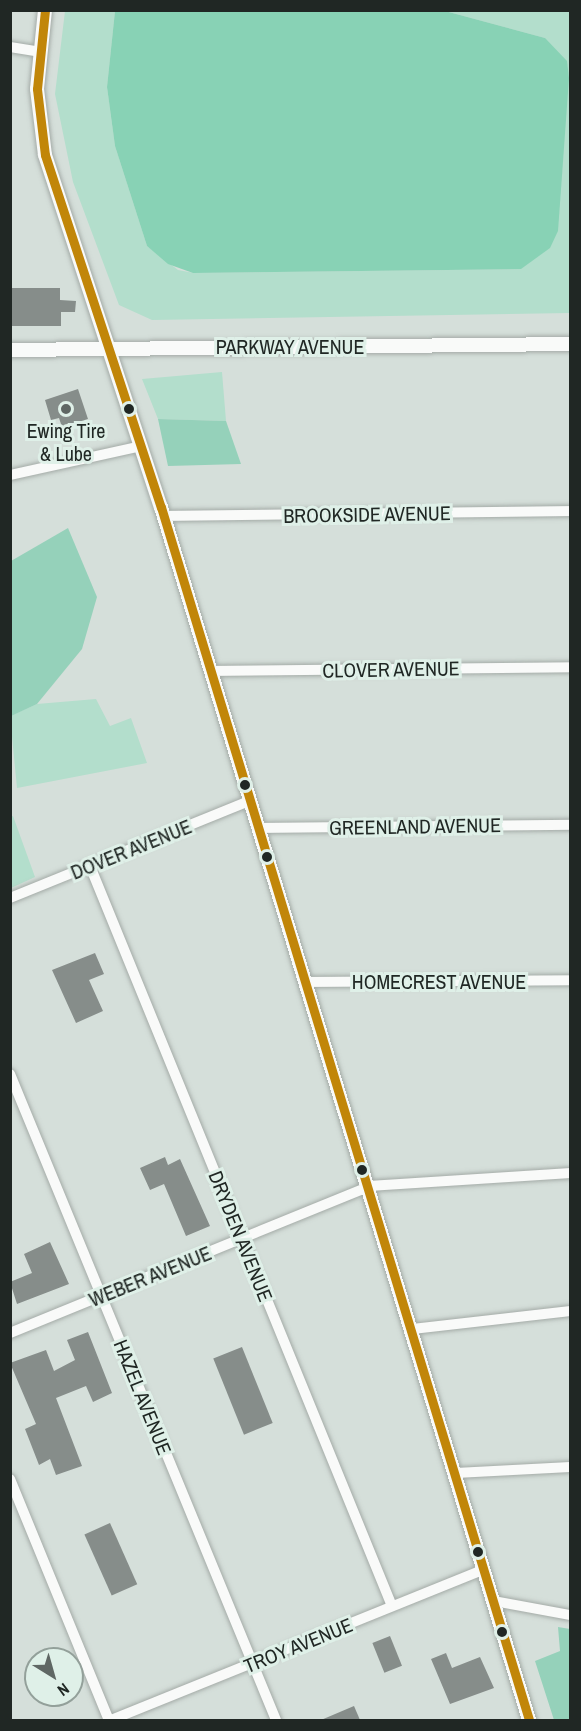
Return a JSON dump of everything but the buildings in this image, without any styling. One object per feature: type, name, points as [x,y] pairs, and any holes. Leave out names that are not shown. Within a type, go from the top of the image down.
[{"type":"street","points":[[45,10],[40,52],[38,117],[45,155],[164,516],[370,1186],[529,1720]]},
{"type":"street","points":[[10,47],[40,52]]},
{"type":"street","name":"PARKWAY AVENUE","points":[[10,350],[570,344]]},
{"type":"street","points":[[10,475],[142,446]]},
{"type":"street","name":"BROOKSIDE AVENUE","points":[[164,516],[570,511]]},
{"type":"street","name":"CLOVER AVENUE","points":[[211,671],[570,667]]},
{"type":"street","name":"DOVER AVENUE","points":[[10,898],[251,801]]},
{"type":"street","name":"GREENLAND AVENUE","points":[[260,828],[570,825]]},
{"type":"street","name":"DRYDEN AVENUE","points":[[90,866],[392,1606]]},
{"type":"street","name":"HOMECREST AVENUE","points":[[307,982],[570,980]]},
{"type":"street","name":"HAZEL AVENUE","points":[[10,1074],[276,1720]]},
{"type":"street","name":"WEBER AVENUE","points":[[10,1333],[370,1186],[570,1173]]},
{"type":"street","points":[[413,1329],[570,1311]]},
{"type":"street","points":[[456,1473],[570,1467]]},
{"type":"street","points":[[10,1479],[110,1720]]},
{"type":"street","name":"TROY AVENUE","points":[[110,1720],[484,1569]]},
{"type":"street","points":[[494,1601],[570,1615]]},
{"type":"shaded area","points":[[65,11],[115,11],[107,87],[115,146],[147,246],[178,270],[194,273],[521,269],[545,38],[445,11],[570,11],[570,313],[152,320],[119,305],[73,182],[55,94]]},
{"type":"shaded area","points":[[115,11],[445,11],[545,38],[567,61],[569,78],[558,231],[550,248],[521,269],[193,273],[168,264],[147,246],[115,146],[107,87]]},
{"type":"shaded area","points":[[222,372],[226,421],[158,419],[142,379]]},
{"type":"shaded area","points":[[158,419],[226,421],[241,464],[168,466]]},
{"type":"shaded area","points":[[68,528],[97,597],[82,649],[37,704],[11,716],[11,561]]},
{"type":"shaded area","points":[[96,699],[110,726],[131,718],[147,763],[17,788],[10,716],[37,704]]},
{"type":"shaded area","points":[[13,816],[35,877],[11,888],[10,817]]},
{"type":"shaded area","points":[[558,1627],[570,1629],[570,1720],[554,1720],[535,1661],[560,1651]]},
{"type":"transit line","points":[[45,10],[37,89],[45,155],[161,507],[529,1720]]},
{"type":"place","name":"Ewing Tire & Lube","points":[[66,409]]}]
